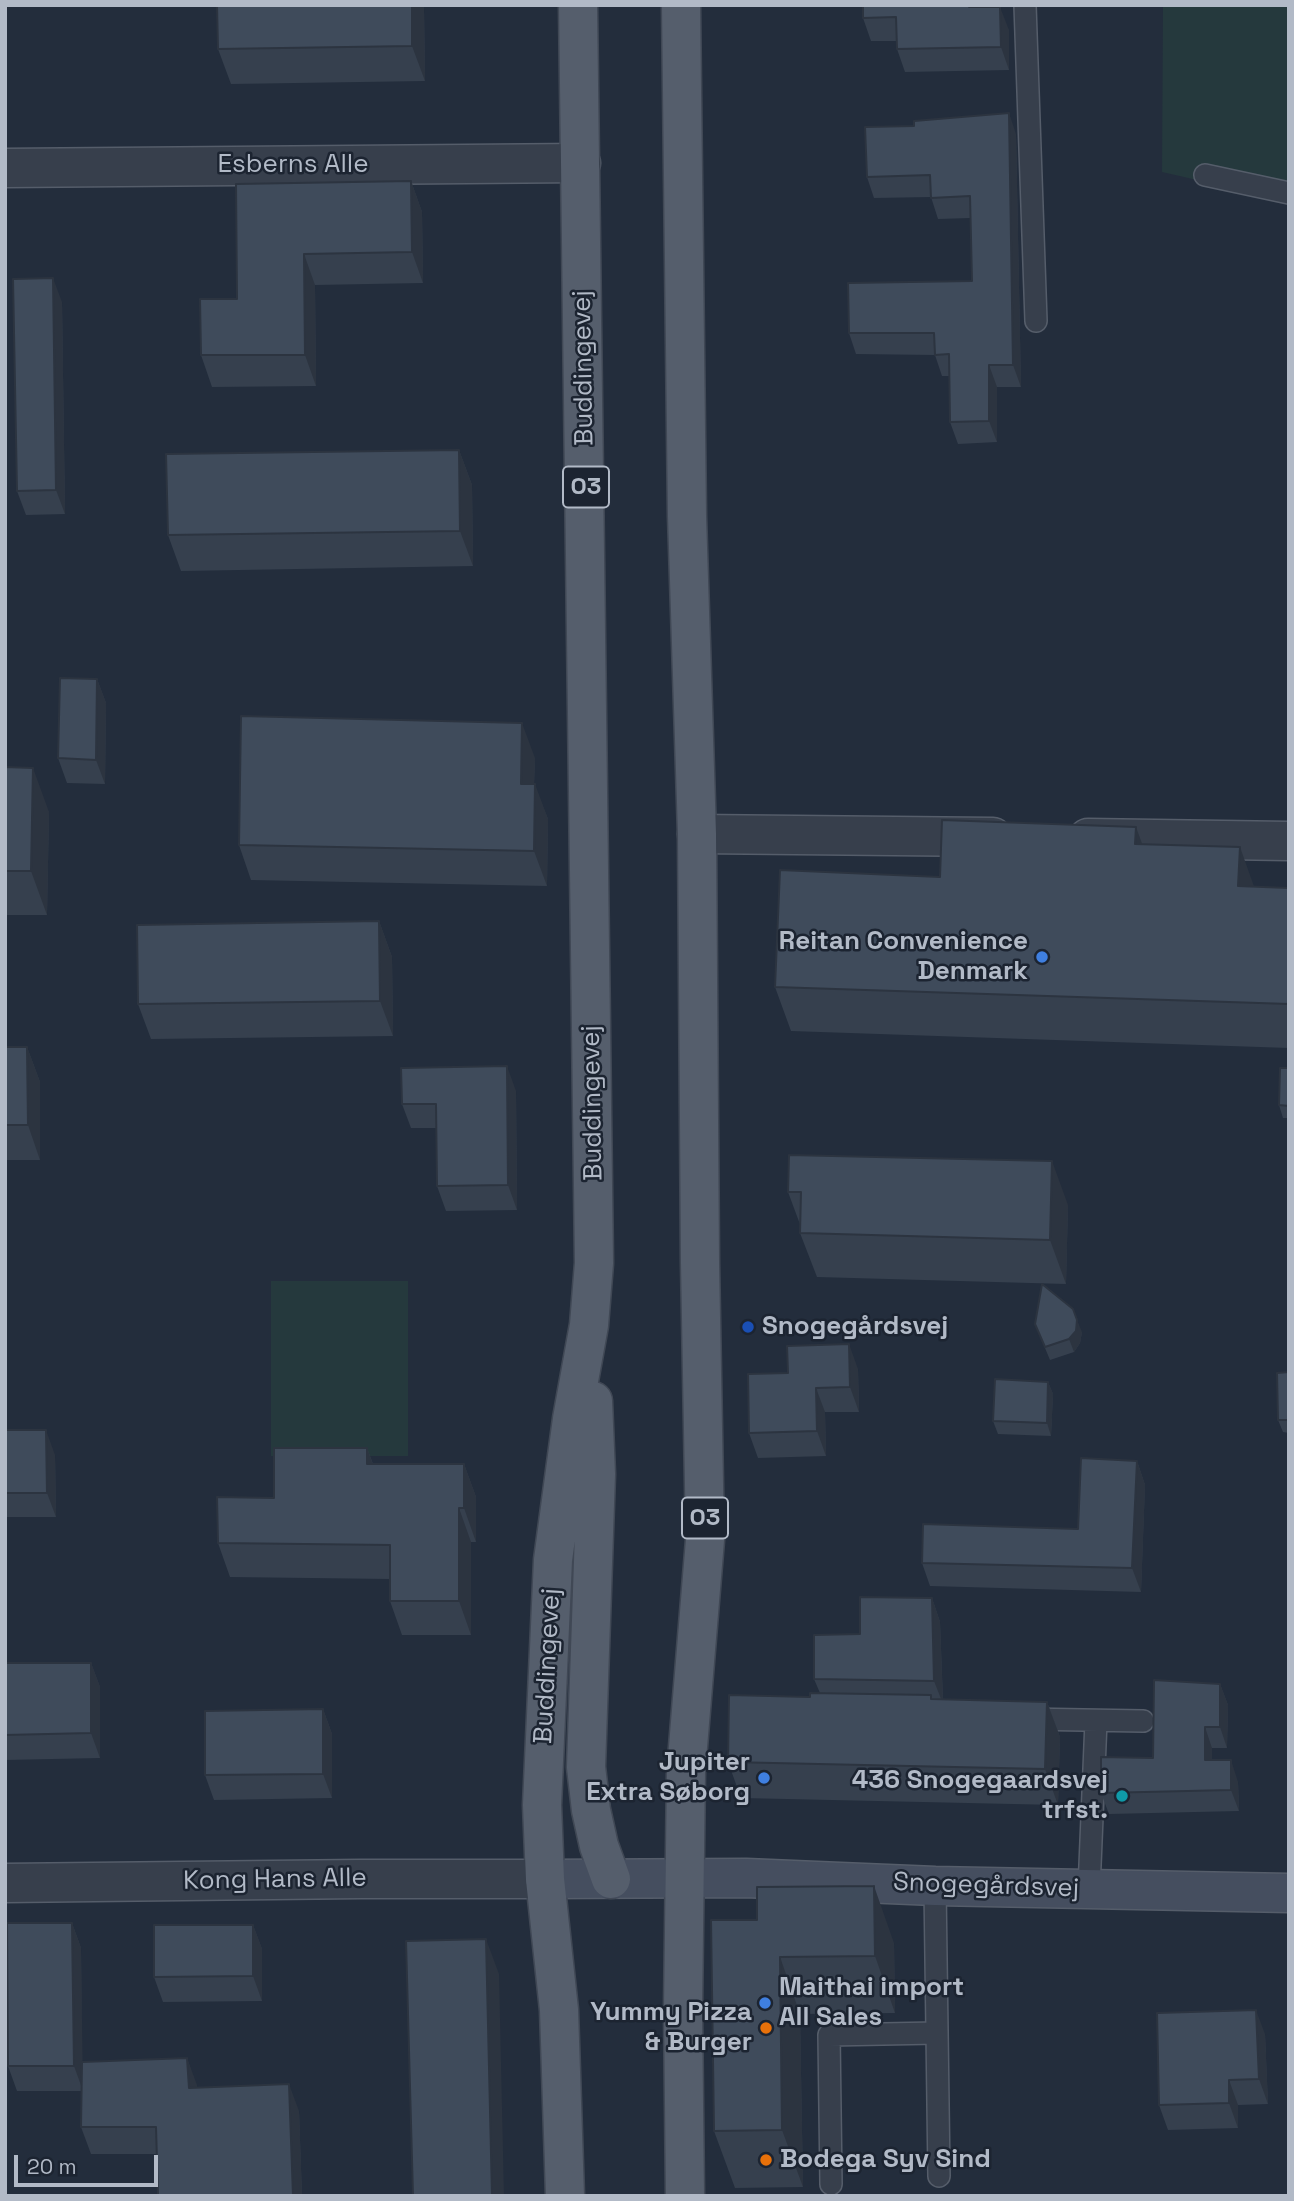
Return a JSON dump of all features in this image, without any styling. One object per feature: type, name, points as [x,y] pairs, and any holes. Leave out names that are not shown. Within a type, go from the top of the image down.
[{"type":"main road","name":"Buddingevej","points":[[565,2196],[559,2010],[545,1879],[542,1805],[553,1560],[572,1419],[589,1325],[594,1263],[579,5]]},
{"type":"main road","name":"O3","points":[[681,5],[705,1539],[686,1771],[685,2196]]},
{"type":"main road","points":[[589,1325],[596,1474],[586,1767],[599,1846],[611,1879]]},
{"type":"street","name":"Esberns Alle","points":[[5,168],[582,163]]},
{"type":"street","points":[[696,834],[1289,841]]},
{"type":"street","name":"Snogegårdsvej","points":[[545,1879],[746,1878],[935,1886],[1289,1893]]},
{"type":"street","name":"Kong Hans Alle","points":[[5,1882],[545,1879]]},
{"type":"lane","points":[[1025,5],[1036,321]]},
{"type":"lane","points":[[1205,174],[1289,193]]},
{"type":"lane","points":[[1000,1719],[1143,1721]]},
{"type":"lane","points":[[1089,1889],[1096,1721]]},
{"type":"lane","points":[[935,1886],[939,2176]]},
{"type":"lane","points":[[831,2184],[829,2035],[937,2034]]},
{"type":"green space","points":[[1163,5],[1289,5],[1289,201],[1162,172]]},
{"type":"green space","points":[[271,1281],[408,1281],[408,1456],[271,1456]]},
{"type":"building","points":[[217,5],[412,5],[412,46],[218,49]]},
{"type":"building","points":[[863,5],[1000,7],[1001,47],[897,49],[896,17],[863,18]]},
{"type":"building","points":[[1009,113],[1013,365],[989,365],[989,421],[950,422],[949,354],[935,355],[934,333],[849,333],[848,283],[972,281],[970,196],[931,198],[930,175],[867,177],[865,127],[914,126],[914,121]]},
{"type":"building","points":[[411,181],[412,252],[304,254],[305,355],[201,355],[200,299],[237,299],[236,184]]},
{"type":"building","points":[[53,278],[56,490],[17,491],[13,279]]},
{"type":"building","points":[[459,450],[460,531],[168,535],[166,454]]},
{"type":"building","points":[[60,678],[97,679],[96,760],[58,758]]},
{"type":"building","points":[[241,716],[522,723],[521,784],[535,784],[534,851],[239,845]]},
{"type":"building","points":[[5,767],[33,768],[31,871],[5,871]]},
{"type":"building","name":"Reitan Convenience Denmark","points":[[942,820],[1136,827],[1135,844],[1240,847],[1238,886],[1289,888],[1289,1004],[775,987],[780,870],[940,877]]},
{"type":"building","points":[[379,921],[380,1001],[138,1004],[137,925]]},
{"type":"building","points":[[5,1047],[27,1047],[28,1125],[5,1125]]},
{"type":"building","points":[[507,1066],[508,1185],[437,1186],[436,1104],[402,1104],[401,1068]]},
{"type":"building","points":[[1280,1068],[1289,1068],[1289,1106],[1279,1105]]},
{"type":"building","points":[[789,1155],[1052,1161],[1050,1240],[800,1233],[801,1192],[788,1192]]},
{"type":"building","points":[[1042,1284],[1073,1309],[1077,1320],[1076,1331],[1069,1339],[1045,1347],[1035,1324]]},
{"type":"building","points":[[849,1344],[850,1387],[816,1388],[817,1431],[749,1433],[748,1374],[788,1373],[787,1346]]},
{"type":"building","points":[[1289,1372],[1289,1420],[1278,1420],[1277,1373]]},
{"type":"building","points":[[995,1379],[1048,1382],[1047,1423],[993,1421]]},
{"type":"building","points":[[5,1430],[46,1430],[47,1493],[5,1493]]},
{"type":"building","points":[[274,1448],[367,1448],[367,1464],[464,1464],[464,1508],[459,1508],[459,1601],[390,1601],[390,1545],[218,1543],[217,1497],[274,1498]]},
{"type":"building","points":[[1081,1458],[1137,1461],[1132,1568],[922,1563],[923,1524],[1078,1529]]},
{"type":"building","points":[[860,1597],[932,1598],[934,1681],[814,1679],[814,1635],[860,1634]]},
{"type":"building","points":[[5,1663],[91,1663],[91,1733],[5,1735]]},
{"type":"building","points":[[1154,1680],[1220,1684],[1220,1727],[1205,1727],[1205,1760],[1231,1760],[1231,1790],[1101,1793],[1101,1757],[1153,1758]]},
{"type":"building","points":[[810,1693],[931,1695],[931,1699],[1047,1702],[1045,1769],[728,1762],[729,1695],[810,1697]]},
{"type":"building","points":[[323,1709],[323,1774],[205,1775],[205,1711]]},
{"type":"building","points":[[874,1886],[875,1956],[780,1957],[782,2130],[714,2131],[711,1920],[757,1920],[757,1887]]},
{"type":"building","points":[[7,1923],[72,1923],[74,2066],[8,2066]]},
{"type":"building","points":[[154,1925],[253,1925],[253,1976],[154,1977]]},
{"type":"building","points":[[486,1939],[492,2196],[413,2196],[406,1941]]},
{"type":"building","points":[[1256,2010],[1259,2079],[1229,2080],[1229,2103],[1159,2105],[1157,2013]]},
{"type":"building","points":[[187,2058],[189,2088],[289,2084],[293,2196],[158,2196],[156,2127],[81,2127],[82,2062]]},
{"type":"place","name":"Reitan Convenience Denmark","points":[[1042,957]]},
{"type":"place","name":"Snogegårdsvej","points":[[748,1327]]},
{"type":"place","name":"Jupiter Extra Søborg","points":[[764,1778]]},
{"type":"place","name":"436 Snogegaardsvej trfst.","points":[[1122,1796]]},
{"type":"place","name":"Maithai import All Sales","points":[[765,2003]]},
{"type":"place","name":"Yummy Pizza & Burger","points":[[766,2028]]},
{"type":"place","name":"Bodega Syv Sind","points":[[766,2160]]}]
